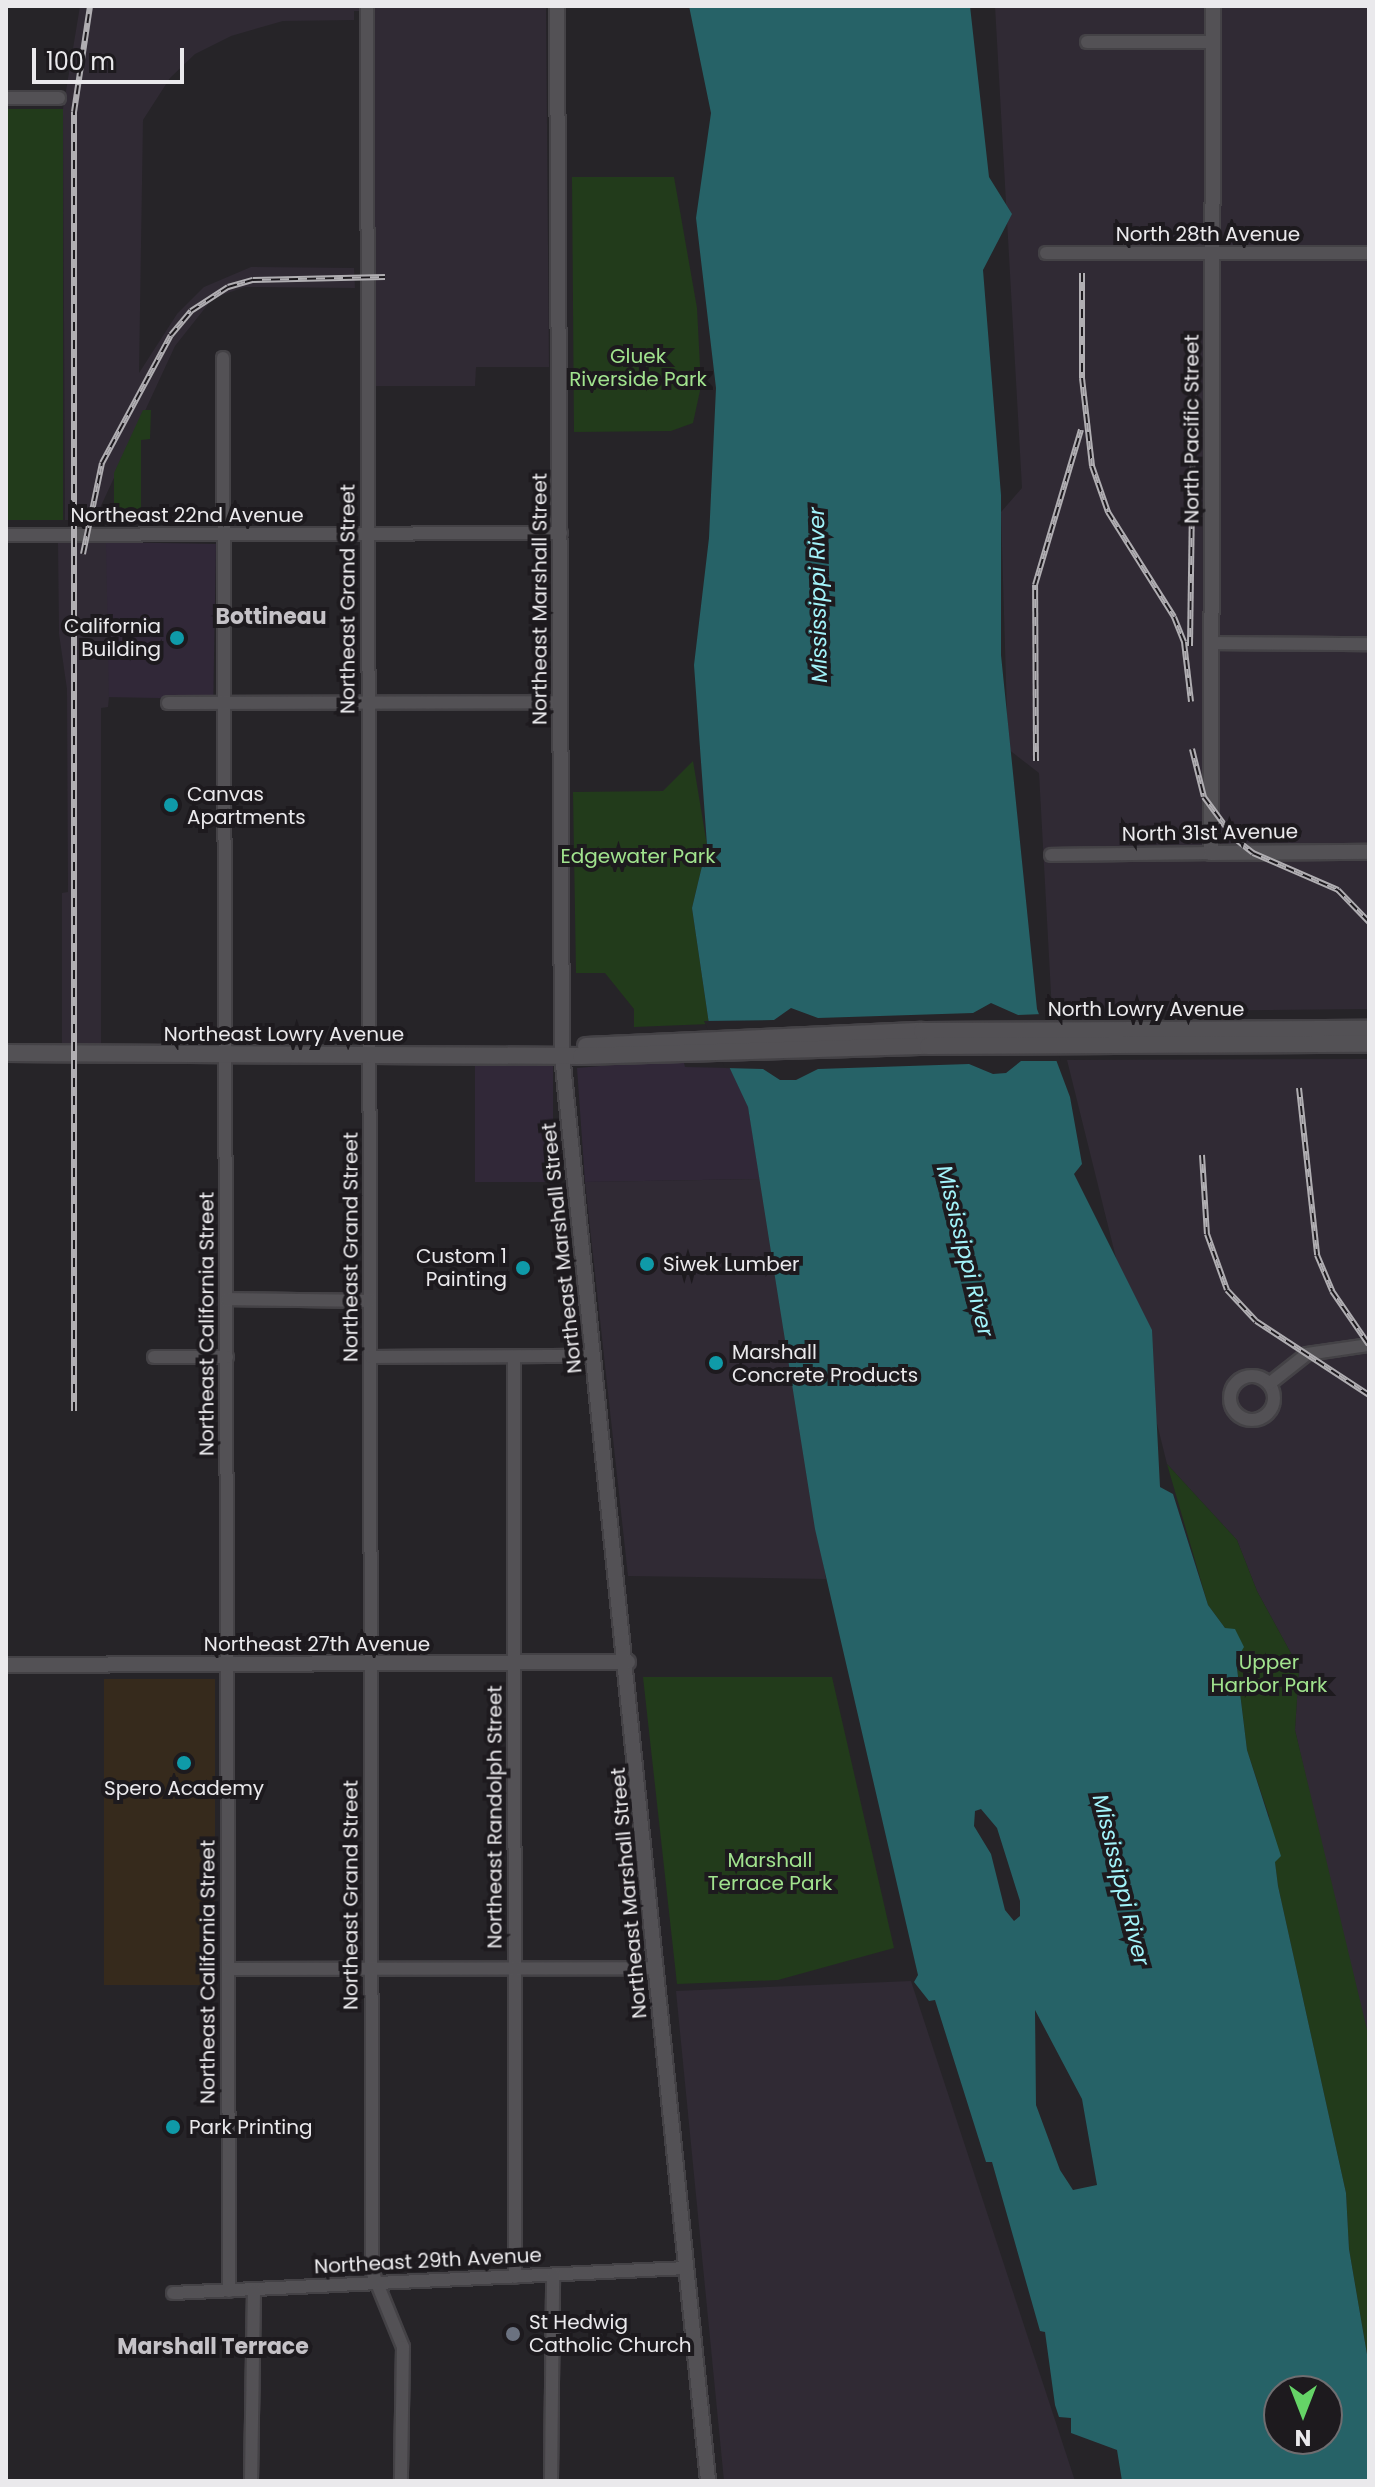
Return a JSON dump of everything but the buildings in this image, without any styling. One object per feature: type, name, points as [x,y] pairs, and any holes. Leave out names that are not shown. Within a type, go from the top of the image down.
[{"type":"main road","name":"North Lowry Avenue","points":[[925,1039],[1369,1029]]},
{"type":"main road","name":"Northeast Lowry Avenue","points":[[6,1053],[562,1055],[684,1047],[925,1039]]},
{"type":"main road","name":"North Lowry Avenue","points":[[925,1039],[1369,1044]]},
{"type":"street","name":"Northeast Grand Street","points":[[367,6],[372,2271],[403,2347],[401,2481]]},
{"type":"street","name":"Northeast Marshall Street","points":[[557,6],[562,1055],[628,1662],[708,2481]]},
{"type":"street","name":"North Pacific Street","points":[[1211,853],[1213,6]]},
{"type":"street","points":[[1087,42],[1213,42]]},
{"type":"street","points":[[6,98],[59,98]]},
{"type":"street","name":"North 28th Avenue","points":[[1046,253],[1369,253]]},
{"type":"street","name":"Northeast California Street","points":[[223,358],[229,2291]]},
{"type":"street","name":"Northeast 22nd Avenue","points":[[6,535],[561,533]]},
{"type":"street","points":[[1211,643],[1369,644]]},
{"type":"street","points":[[168,703],[559,702]]},
{"type":"street","name":"North 31st Avenue","points":[[1051,855],[1369,852]]},
{"type":"street","points":[[227,1299],[370,1301]]},
{"type":"street","points":[[1269,1384],[1307,1354],[1369,1345]]},
{"type":"street","points":[[371,1357],[594,1356]]},
{"type":"street","points":[[154,1357],[227,1357]]},
{"type":"street","name":"Northeast Randolph Street","points":[[514,1357],[515,2277]]},
{"type":"street","name":"Northeast 27th Avenue","points":[[6,1665],[371,1666],[628,1662]]},
{"type":"street","points":[[228,1969],[656,1968]]},
{"type":"street","name":"Northeast 29th Avenue","points":[[173,2293],[686,2268]]},
{"type":"street","points":[[551,2481],[553,2275]]},
{"type":"street","points":[[251,2481],[254,2290]]},
{"type":"shaded area","points":[[80,6],[362,6],[362,11],[354,11],[354,20],[283,21],[231,36],[195,54],[170,78],[143,120],[139,373],[177,314],[204,287],[251,267],[354,268],[355,288],[245,287],[213,298],[175,346],[94,521],[65,520],[63,109]]},
{"type":"shaded area","points":[[375,6],[546,6],[549,367],[476,367],[475,386],[375,386]]},
{"type":"shaded area","points":[[995,6],[1369,6],[1369,1009],[1052,1012],[1039,773],[1008,749],[1001,512],[1022,488]]},
{"type":"shaded area","points":[[58,542],[106,542],[109,697],[108,707],[101,708],[101,1044],[62,1044],[62,893],[68,892],[67,689],[59,634]]},
{"type":"shaded area","points":[[106,542],[216,544],[213,699],[103,697]]},
{"type":"shaded area","points":[[683,1059],[685,1067],[730,1068],[748,1106],[760,1179],[585,1182],[577,1068]]},
{"type":"shaded area","points":[[1369,1059],[1369,2054],[1295,1730],[1299,1668],[1257,1591],[1237,1540],[1167,1464],[1067,1060]]},
{"type":"shaded area","points":[[475,1065],[553,1065],[553,1182],[475,1182]]},
{"type":"shaded area","points":[[760,1179],[826,1579],[628,1576],[585,1182]]},
{"type":"shaded area","points":[[104,1679],[215,1679],[215,1985],[104,1985]]},
{"type":"shaded area","points":[[911,1981],[1075,2481],[724,2481],[676,1991]]},
{"type":"green space","points":[[6,109],[63,109],[63,520],[6,520]]},
{"type":"green space","name":"Gluek Riverside Park","points":[[572,177],[674,177],[697,308],[701,386],[693,423],[671,431],[574,432]]},
{"type":"green space","points":[[143,410],[151,410],[150,439],[141,440],[141,509],[114,508],[114,473]]},
{"type":"green space","name":"Edgewater Park","points":[[693,761],[707,845],[692,908],[709,1024],[634,1027],[634,1009],[605,973],[576,973],[573,792],[663,791]]},
{"type":"green space","name":"Upper Harbor Park","points":[[1167,1464],[1237,1540],[1257,1591],[1299,1668],[1295,1730],[1369,2038],[1369,2366],[1349,2249],[1346,2193],[1278,1886],[1269,1816],[1247,1750],[1236,1659],[1225,1628],[1208,1605]]},
{"type":"green space","name":"Marshall Terrace Park","points":[[643,1677],[832,1677],[894,1948],[778,1980],[677,1984]]},
{"type":"water","name":"Mississippi River","points":[[689,6],[970,6],[989,177],[1012,214],[983,270],[1001,495],[1001,655],[1037,1009],[1070,1097],[1082,1164],[1074,1174],[1152,1330],[1160,1487],[1173,1494],[1208,1605],[1225,1628],[1235,1629],[1244,1647],[1236,1660],[1247,1750],[1281,1856],[1275,1862],[1278,1886],[1346,2193],[1349,2249],[1369,2366],[1369,2481],[1122,2481],[1117,2450],[1071,2433],[1071,2418],[1059,2417],[1055,2405],[1045,2332],[1040,2331],[992,2162],[986,2162],[935,2000],[929,2001],[914,1982],[918,1975],[815,1529],[748,1107],[709,1024],[692,908],[707,845],[694,665],[709,538],[716,388],[696,218],[711,113]],"holes":[[[981,1809],[997,1828],[1020,1901],[1020,1916],[1014,1921],[1005,1910],[991,1854],[974,1826],[975,1811]],[[1035,2010],[1082,2099],[1097,2185],[1073,2190],[1060,2170],[1036,2105]]]},
{"type":"pier","points":[[991,1003],[1018,1015],[1043,1014],[1061,1061],[1021,1061],[1006,1073],[993,1074],[969,1064],[818,1069],[796,1080],[780,1080],[763,1069],[725,1068],[704,1021],[774,1020],[791,1008],[818,1018],[973,1013]]},
{"type":"railway","points":[[74,1411],[74,112],[90,6]]},
{"type":"railway","points":[[1082,273],[1082,378],[1092,466],[1108,512],[1174,617],[1184,642],[1191,702]]},
{"type":"railway","points":[[83,554],[102,463],[171,335],[191,311],[228,287],[253,280],[385,277]]},
{"type":"railway","points":[[1190,646],[1194,362]]},
{"type":"railway","points":[[1036,761],[1035,585],[1081,430]]},
{"type":"railway","points":[[1192,749],[1204,797],[1234,838],[1253,853],[1338,890],[1369,922]]},
{"type":"railway","points":[[1299,1088],[1317,1255],[1332,1291],[1369,1345]]},
{"type":"railway","points":[[1202,1155],[1207,1234],[1227,1290],[1256,1321],[1369,1395]]},
{"type":"place","name":"California Building","points":[[177,638]]},
{"type":"place","name":"Canvas Apartments","points":[[171,805]]},
{"type":"place","name":"Siwek Lumber","points":[[647,1264]]},
{"type":"place","name":"Custom 1 Painting","points":[[523,1268]]},
{"type":"place","name":"Marshall Concrete Products","points":[[716,1363]]},
{"type":"place","name":"Spero Academy","points":[[184,1763]]},
{"type":"place","name":"Park Printing","points":[[173,2127]]},
{"type":"place","name":"St Hedwig Catholic Church","points":[[513,2334]]},
{"type":"district","name":"Bottineau","points":[[271,617]]},
{"type":"district","name":"Marshall Terrace","points":[[213,2347]]}]
